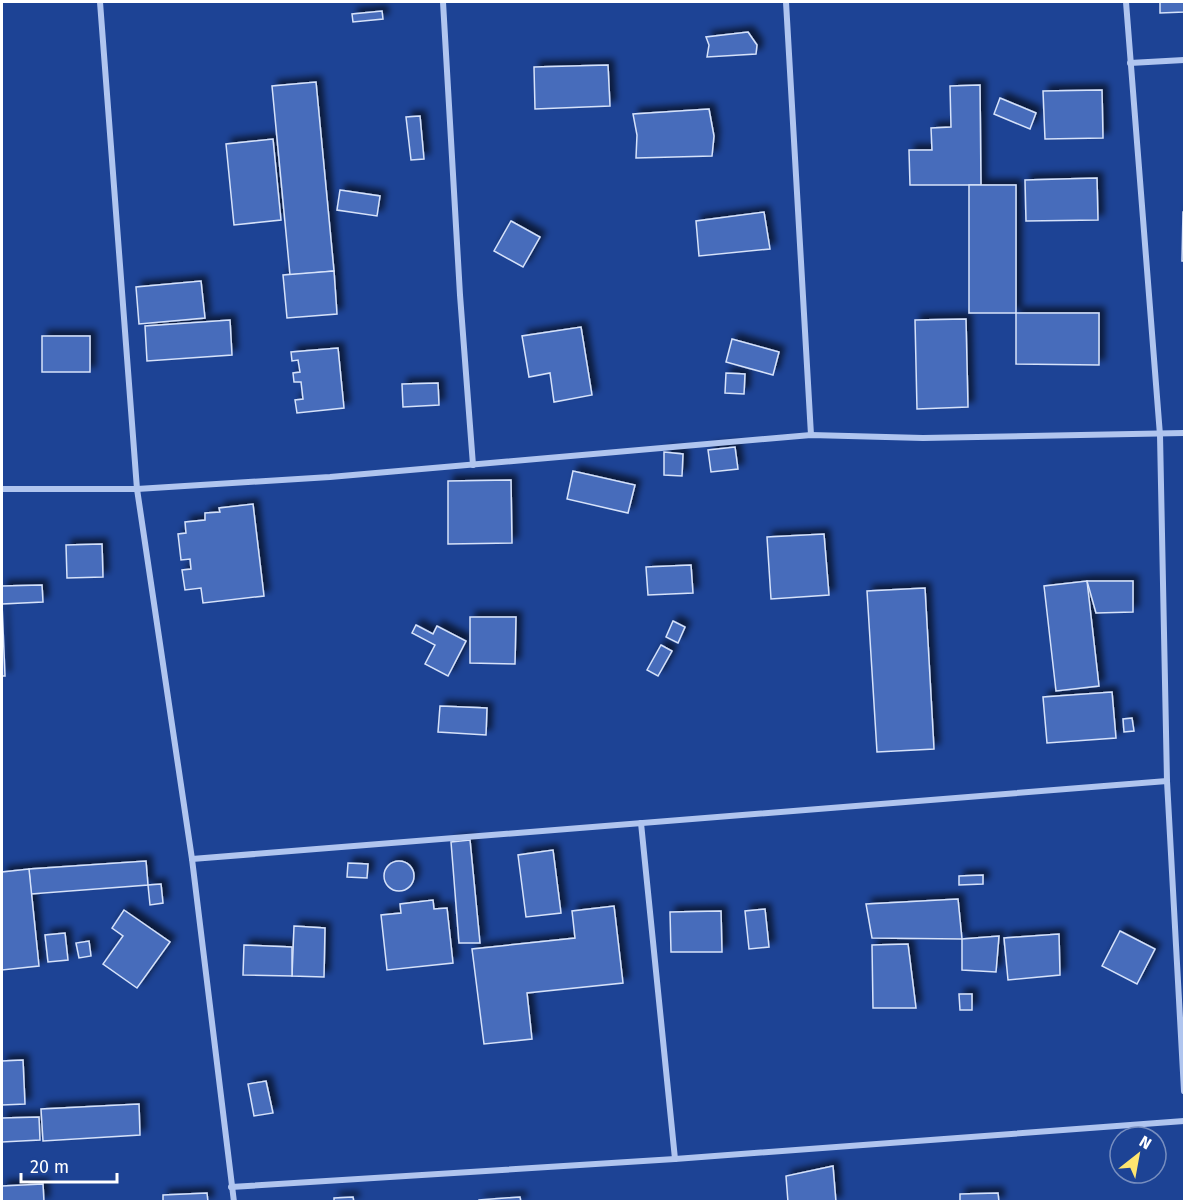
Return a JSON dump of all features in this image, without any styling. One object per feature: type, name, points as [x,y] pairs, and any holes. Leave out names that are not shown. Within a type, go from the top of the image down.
[{"type":"street","points":[[100,2],[137,489],[192,859],[234,1202]]},
{"type":"street","points":[[443,2],[472,465]]},
{"type":"street","points":[[786,2],[811,435]]},
{"type":"street","points":[[1126,2],[1160,435],[1167,781],[1185,1091]]},
{"type":"street","points":[[1130,63],[1185,60]]},
{"type":"street","points":[[2,489],[137,489],[330,477],[811,435],[923,438],[1185,433]]},
{"type":"street","points":[[192,859],[1167,781]]},
{"type":"street","points":[[641,823],[675,1159]]},
{"type":"street","points":[[231,1187],[675,1159],[1185,1121]]},
{"type":"building","points":[[1160,2],[1184,2],[1184,12],[1160,13]]},
{"type":"building","points":[[382,11],[383,19],[353,22],[352,14]]},
{"type":"building","points":[[748,32],[757,45],[756,54],[707,57],[709,45],[706,37]]},
{"type":"building","points":[[608,65],[610,106],[535,109],[534,67]]},
{"type":"building","points":[[316,82],[334,271],[290,275],[272,86]]},
{"type":"building","points":[[980,85],[981,185],[910,185],[909,150],[932,150],[931,128],[951,127],[950,86]]},
{"type":"building","points":[[1102,90],[1103,138],[1045,139],[1043,91]]},
{"type":"building","points":[[1000,98],[1036,113],[1030,129],[994,114]]},
{"type":"building","points":[[709,109],[714,136],[712,156],[636,158],[637,135],[633,114]]},
{"type":"building","points":[[420,116],[424,159],[411,160],[406,117]]},
{"type":"building","points":[[273,139],[281,220],[234,225],[226,144]]},
{"type":"building","points":[[1097,178],[1098,220],[1026,221],[1025,180]]},
{"type":"building","points":[[969,185],[1016,185],[1016,313],[969,313]]},
{"type":"building","points":[[340,190],[380,196],[377,216],[337,210]]},
{"type":"building","points":[[764,212],[770,249],[699,256],[696,221]]},
{"type":"building","points":[[1183,212],[1184,261],[1182,261]]},
{"type":"building","points":[[511,221],[540,237],[523,267],[494,251]]},
{"type":"building","points":[[334,271],[337,314],[287,318],[283,275]]},
{"type":"building","points":[[201,281],[205,318],[139,324],[136,287]]},
{"type":"building","points":[[1016,313],[1099,313],[1099,365],[1016,364]]},
{"type":"building","points":[[966,319],[968,407],[917,409],[915,320]]},
{"type":"building","points":[[230,320],[232,355],[147,361],[145,326]]},
{"type":"building","points":[[581,327],[592,395],[554,402],[550,373],[529,377],[522,336]]},
{"type":"building","points":[[42,336],[90,336],[90,372],[42,372]]},
{"type":"building","points":[[732,339],[779,352],[773,375],[726,362]]},
{"type":"building","points":[[338,348],[344,408],[297,413],[295,400],[303,399],[301,382],[294,382],[293,373],[300,372],[298,360],[292,361],[291,352]]},
{"type":"building","points":[[726,373],[745,374],[744,394],[725,393]]},
{"type":"building","points":[[438,383],[439,405],[403,407],[402,384]]},
{"type":"building","points":[[735,447],[738,469],[711,472],[708,450]]},
{"type":"building","points":[[664,452],[683,454],[682,476],[664,475]]},
{"type":"building","points":[[573,471],[635,485],[628,513],[567,499]]},
{"type":"building","points":[[511,480],[512,543],[448,544],[448,481]]},
{"type":"building","points":[[253,504],[264,596],[203,603],[201,588],[185,590],[182,570],[191,569],[190,559],[181,560],[178,534],[186,533],[185,522],[205,520],[205,513],[220,512],[219,508]]},
{"type":"building","points":[[824,534],[829,595],[771,599],[767,537]]},
{"type":"building","points":[[102,544],[103,577],[67,578],[66,545]]},
{"type":"building","points":[[691,565],[693,593],[648,595],[646,567]]},
{"type":"building","points":[[1087,581],[1099,686],[1056,691],[1044,586]]},
{"type":"building","points":[[1087,581],[1133,581],[1133,612],[1096,613]]},
{"type":"building","points":[[42,585],[43,602],[2,604],[2,586]]},
{"type":"building","points":[[925,588],[934,749],[877,752],[867,591]]},
{"type":"building","points":[[2,604],[5,676],[2,676]]},
{"type":"building","points":[[470,617],[516,617],[515,664],[470,663]]},
{"type":"building","points":[[673,621],[685,627],[678,643],[666,637]]},
{"type":"building","points":[[416,625],[433,634],[437,626],[466,641],[448,676],[425,664],[435,645],[412,633]]},
{"type":"building","points":[[661,645],[672,651],[658,676],[647,670]]},
{"type":"building","points":[[1112,692],[1116,738],[1047,743],[1043,697]]},
{"type":"building","points":[[440,706],[487,708],[486,735],[438,732]]},
{"type":"building","points":[[1132,718],[1134,731],[1124,732],[1123,719]]},
{"type":"building","points":[[470,840],[480,943],[459,943],[451,842]]},
{"type":"building","points":[[553,850],[561,913],[526,917],[518,855]]},
{"type":"building","points":[[146,861],[148,885],[31,894],[29,869]]},
{"type":"building","points":[[399,861],[410,865],[414,876],[410,887],[399,891],[388,887],[384,876],[388,865]]},
{"type":"building","points":[[348,863],[368,864],[367,878],[347,877]]},
{"type":"building","points":[[29,869],[39,966],[2,970],[2,872]]},
{"type":"building","points":[[983,875],[983,884],[959,885],[959,876]]},
{"type":"building","points":[[161,884],[163,903],[150,905],[148,885]]},
{"type":"building","points":[[958,899],[962,939],[872,938],[866,904]]},
{"type":"building","points":[[433,900],[434,909],[447,908],[453,963],[387,970],[381,915],[401,913],[400,904]]},
{"type":"building","points":[[614,906],[623,983],[527,993],[532,1039],[484,1044],[472,949],[575,938],[572,911]]},
{"type":"building","points":[[765,909],[769,947],[749,949],[745,911]]},
{"type":"building","points":[[124,910],[170,942],[137,988],[103,964],[123,936],[112,928]]},
{"type":"building","points":[[721,911],[722,952],[671,952],[670,912]]},
{"type":"building","points":[[294,926],[325,928],[324,977],[292,976]]},
{"type":"building","points":[[1120,931],[1155,949],[1137,984],[1102,966]]},
{"type":"building","points":[[65,933],[68,960],[48,962],[45,935]]},
{"type":"building","points":[[1059,934],[1060,975],[1008,980],[1004,938]]},
{"type":"building","points":[[999,936],[996,972],[962,970],[962,939]]},
{"type":"building","points":[[89,941],[91,956],[79,958],[76,943]]},
{"type":"building","points":[[908,944],[916,1008],[873,1008],[872,945]]},
{"type":"building","points":[[244,945],[292,947],[292,976],[243,975]]},
{"type":"building","points":[[959,994],[972,994],[972,1010],[960,1010]]},
{"type":"building","points":[[23,1060],[25,1104],[2,1105],[2,1061]]},
{"type":"building","points":[[266,1081],[273,1113],[254,1116],[248,1084]]},
{"type":"building","points":[[139,1104],[140,1135],[43,1141],[41,1109]]},
{"type":"building","points":[[39,1117],[40,1140],[2,1142],[2,1118]]},
{"type":"building","points":[[833,1166],[836,1202],[788,1202],[786,1176]]},
{"type":"building","points":[[43,1184],[44,1202],[2,1202],[2,1186]]},
{"type":"building","points":[[207,1193],[208,1202],[163,1202],[163,1195]]},
{"type":"building","points":[[998,1193],[999,1202],[960,1202],[960,1194]]},
{"type":"building","points":[[353,1197],[354,1202],[334,1202],[334,1198]]},
{"type":"building","points":[[520,1197],[521,1202],[479,1202],[479,1200]]}]
